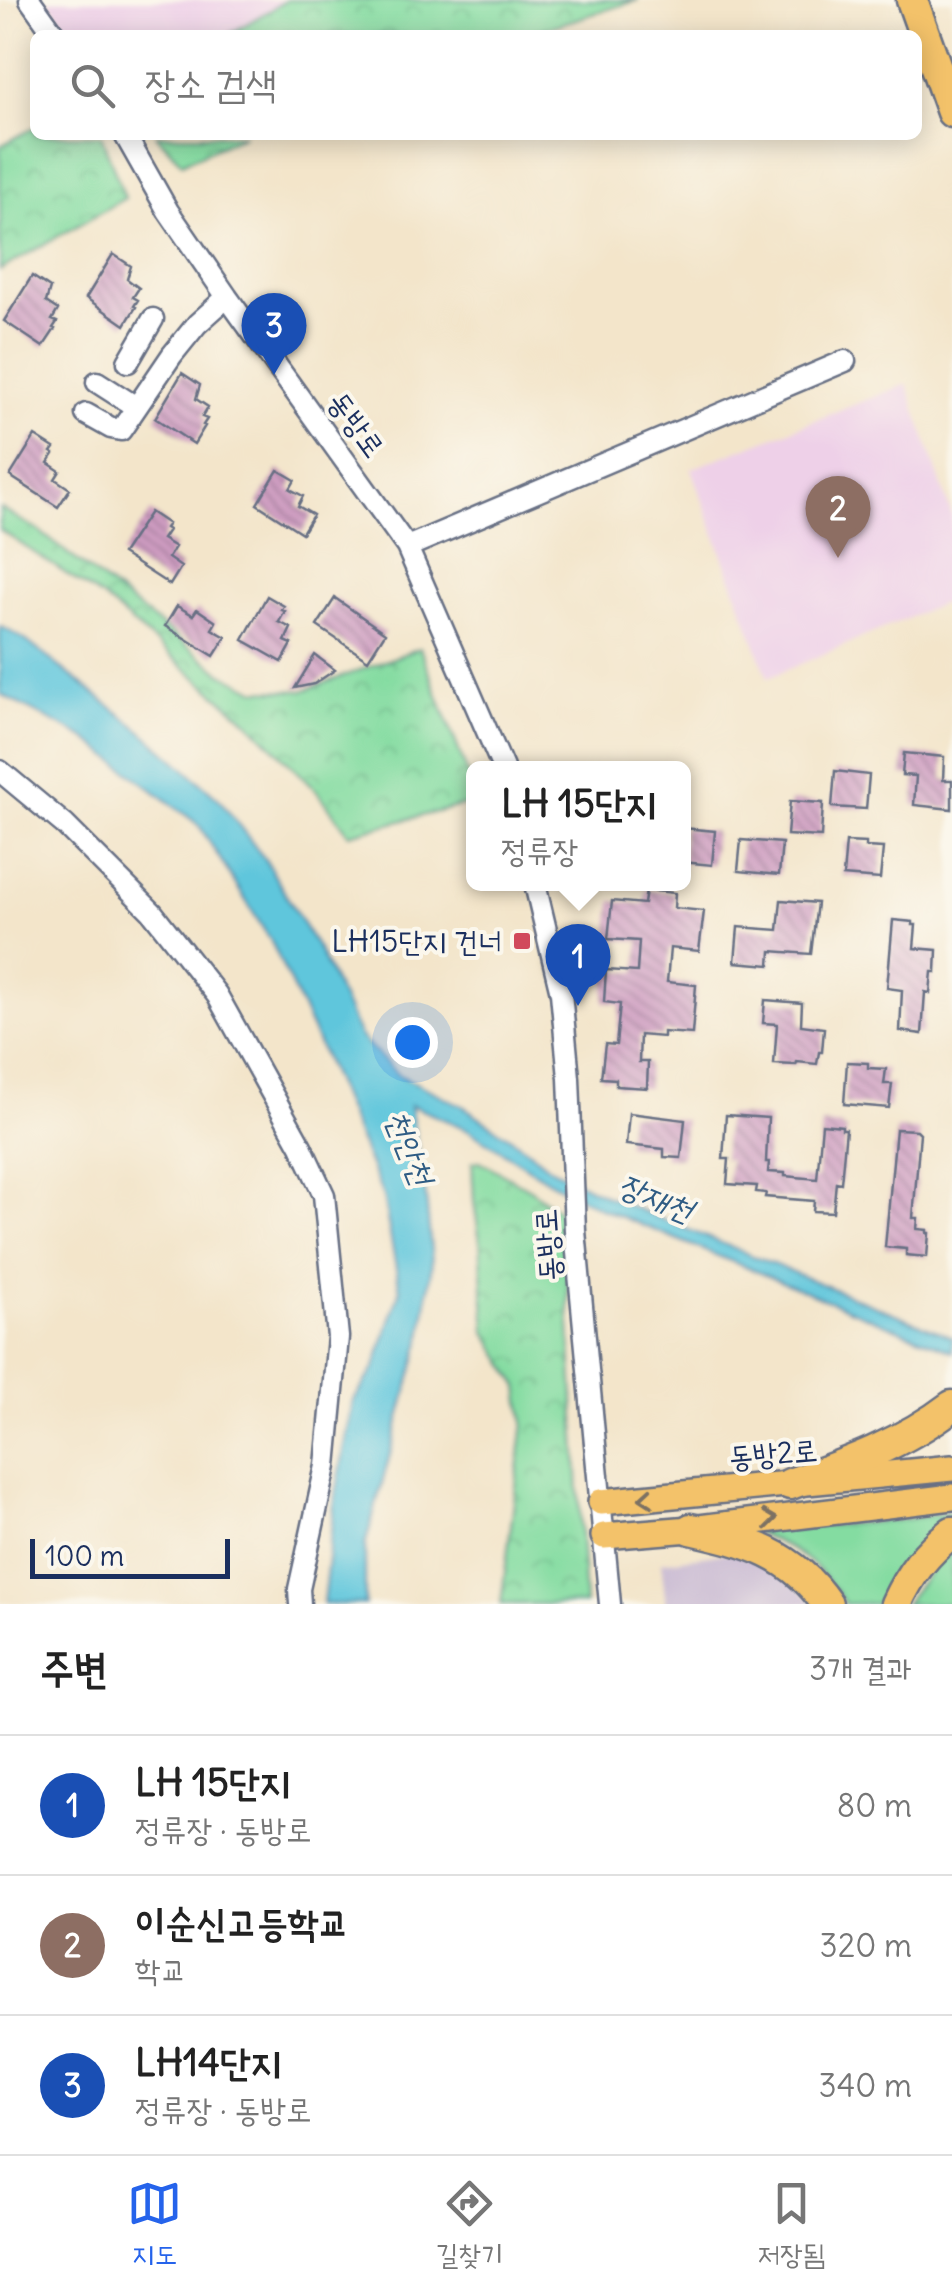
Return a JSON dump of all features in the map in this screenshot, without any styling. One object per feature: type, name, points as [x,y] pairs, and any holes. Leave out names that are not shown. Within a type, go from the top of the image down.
[{"type":"highway","points":[[912,0],[952,112]]},
{"type":"highway","points":[[927,0],[952,66]]},
{"type":"highway","points":[[790,1484],[869,1454],[952,1406]]},
{"type":"highway","points":[[692,1529],[738,1539],[773,1553],[804,1574],[827,1604]]},
{"type":"highway","points":[[896,1604],[917,1564],[952,1532]]},
{"type":"main road","name":"동방2로","points":[[601,1502],[952,1468]]},
{"type":"main road","points":[[692,1529],[686,1527],[683,1518],[692,1511],[774,1497],[824,1481]]},
{"type":"main road","points":[[604,1536],[952,1497]]},
{"type":"street","points":[[30,0],[51,30]]},
{"type":"street","name":"동방로","points":[[129,140],[168,211],[407,547],[500,761]]},
{"type":"street","points":[[86,414],[122,430],[197,324],[227,297]]},
{"type":"street","points":[[153,319],[121,358],[156,379]]},
{"type":"street","points":[[407,547],[845,361]]},
{"type":"street","points":[[97,382],[136,408]]},
{"type":"street","points":[[0,770],[65,825],[152,912],[216,995],[324,1194],[338,1337],[326,1466],[300,1604]]},
{"type":"street","name":"동방로","points":[[537,891],[562,993],[575,1231],[610,1604]]},
{"type":"shaded area","points":[[48,0],[287,0],[236,30],[69,30]]},
{"type":"shaded area","points":[[907,384],[952,516],[952,599],[768,678],[691,469]]},
{"type":"shaded area","points":[[730,1552],[772,1565],[815,1604],[666,1604],[661,1562]]},
{"type":"green space","points":[[287,0],[638,0],[541,30],[236,30]]},
{"type":"green space","points":[[30,130],[30,140],[103,140],[125,198],[0,270],[0,146]]},
{"type":"green space","points":[[161,140],[233,140],[182,163]]},
{"type":"green space","points":[[0,508],[39,531],[222,673],[255,690],[303,691],[420,648],[466,770],[466,805],[349,834],[318,792],[252,725],[104,599],[0,530]]},
{"type":"green space","points":[[480,1161],[530,1189],[564,1215],[585,1604],[501,1604],[524,1423],[519,1387],[486,1332],[472,1162]]},
{"type":"green space","points":[[952,1512],[952,1525],[890,1604],[845,1604],[806,1559],[753,1531],[900,1520]]},
{"type":"green space","points":[[952,1544],[952,1604],[904,1604]]},
{"type":"water","name":"천안천","points":[[0,626],[24,639],[142,731],[219,799],[266,861],[320,953],[360,1036],[397,1074],[463,1106],[550,1168],[608,1197],[952,1337],[952,1351],[602,1209],[467,1129],[410,1105],[432,1261],[422,1338],[365,1545],[365,1604],[323,1604],[334,1505],[353,1402],[375,1367],[400,1290],[383,1196],[271,941],[199,825],[85,738],[0,694]]},
{"type":"building","points":[[113,254],[131,266],[127,279],[139,288],[133,297],[138,300],[136,307],[125,325],[86,298]]},
{"type":"building","points":[[32,276],[50,288],[46,302],[58,310],[52,320],[57,322],[55,329],[43,347],[4,321]]},
{"type":"building","points":[[182,373],[200,385],[196,399],[208,407],[202,417],[207,419],[205,426],[194,444],[155,418]]},
{"type":"building","points":[[35,436],[54,448],[48,463],[60,471],[55,479],[70,489],[58,507],[10,476]]},
{"type":"building","points":[[278,470],[295,480],[290,489],[303,496],[298,506],[313,515],[302,533],[257,504]]},
{"type":"building","points":[[150,512],[168,524],[162,539],[175,547],[168,558],[181,567],[170,585],[122,554]]},
{"type":"building","points":[[267,596],[284,606],[279,622],[291,628],[285,641],[292,644],[282,662],[243,640]]},
{"type":"building","points":[[335,598],[385,633],[368,660],[317,626]]},
{"type":"building","points":[[177,606],[193,615],[197,609],[216,622],[212,629],[226,637],[214,656],[165,626]]},
{"type":"building","points":[[315,655],[335,670],[314,684],[295,688]]},
{"type":"building","points":[[904,753],[944,757],[943,780],[952,780],[952,809],[914,805],[916,776],[902,775]]},
{"type":"building","points":[[835,771],[869,775],[866,809],[832,807]]},
{"type":"building","points":[[790,801],[823,803],[821,837],[787,835]]},
{"type":"building","points":[[691,829],[715,831],[712,865],[691,863]]},
{"type":"building","points":[[741,840],[782,843],[779,875],[738,871]]},
{"type":"building","points":[[846,842],[883,848],[880,879],[843,876]]},
{"type":"building","points":[[646,891],[675,893],[674,908],[704,911],[699,951],[670,948],[667,982],[696,985],[692,1034],[640,1035],[639,1062],[648,1062],[647,1088],[616,1086],[616,1079],[601,1078],[605,1044],[616,1045],[620,1004],[604,1002],[606,970],[637,972],[639,941],[608,939],[612,901],[644,904]]},
{"type":"building","points":[[781,900],[817,903],[811,954],[771,951],[770,965],[735,962],[738,927],[778,930]]},
{"type":"building","points":[[893,920],[916,925],[914,948],[937,950],[930,993],[925,992],[922,1034],[900,1031],[902,990],[887,988]]},
{"type":"building","points":[[765,1000],[802,1003],[801,1025],[824,1028],[817,1064],[774,1064],[777,1024],[763,1023]]},
{"type":"building","points":[[847,1062],[886,1069],[884,1084],[892,1084],[889,1108],[844,1104]]},
{"type":"building","points":[[629,1113],[685,1120],[681,1158],[664,1157],[664,1149],[626,1145]]},
{"type":"building","points":[[726,1115],[768,1118],[768,1172],[785,1176],[817,1179],[822,1124],[846,1129],[841,1183],[836,1182],[833,1212],[813,1211],[814,1201],[765,1197],[766,1193],[756,1192],[757,1186],[727,1184],[729,1159],[723,1159]]},
{"type":"building","points":[[896,1129],[920,1133],[913,1218],[918,1218],[917,1229],[929,1233],[927,1257],[885,1247]]},
{"type":"place","name":"LH14단지","points":[[274,375]]},
{"type":"place","name":"이순신고등학교","points":[[838,558]]},
{"type":"place","name":"LH15단지 건너","points":[[522,941]]},
{"type":"place","name":"LH 15단지","points":[[578,1006]]},
{"type":"water label","name":"장재천","points":[[656,1197]]}]
